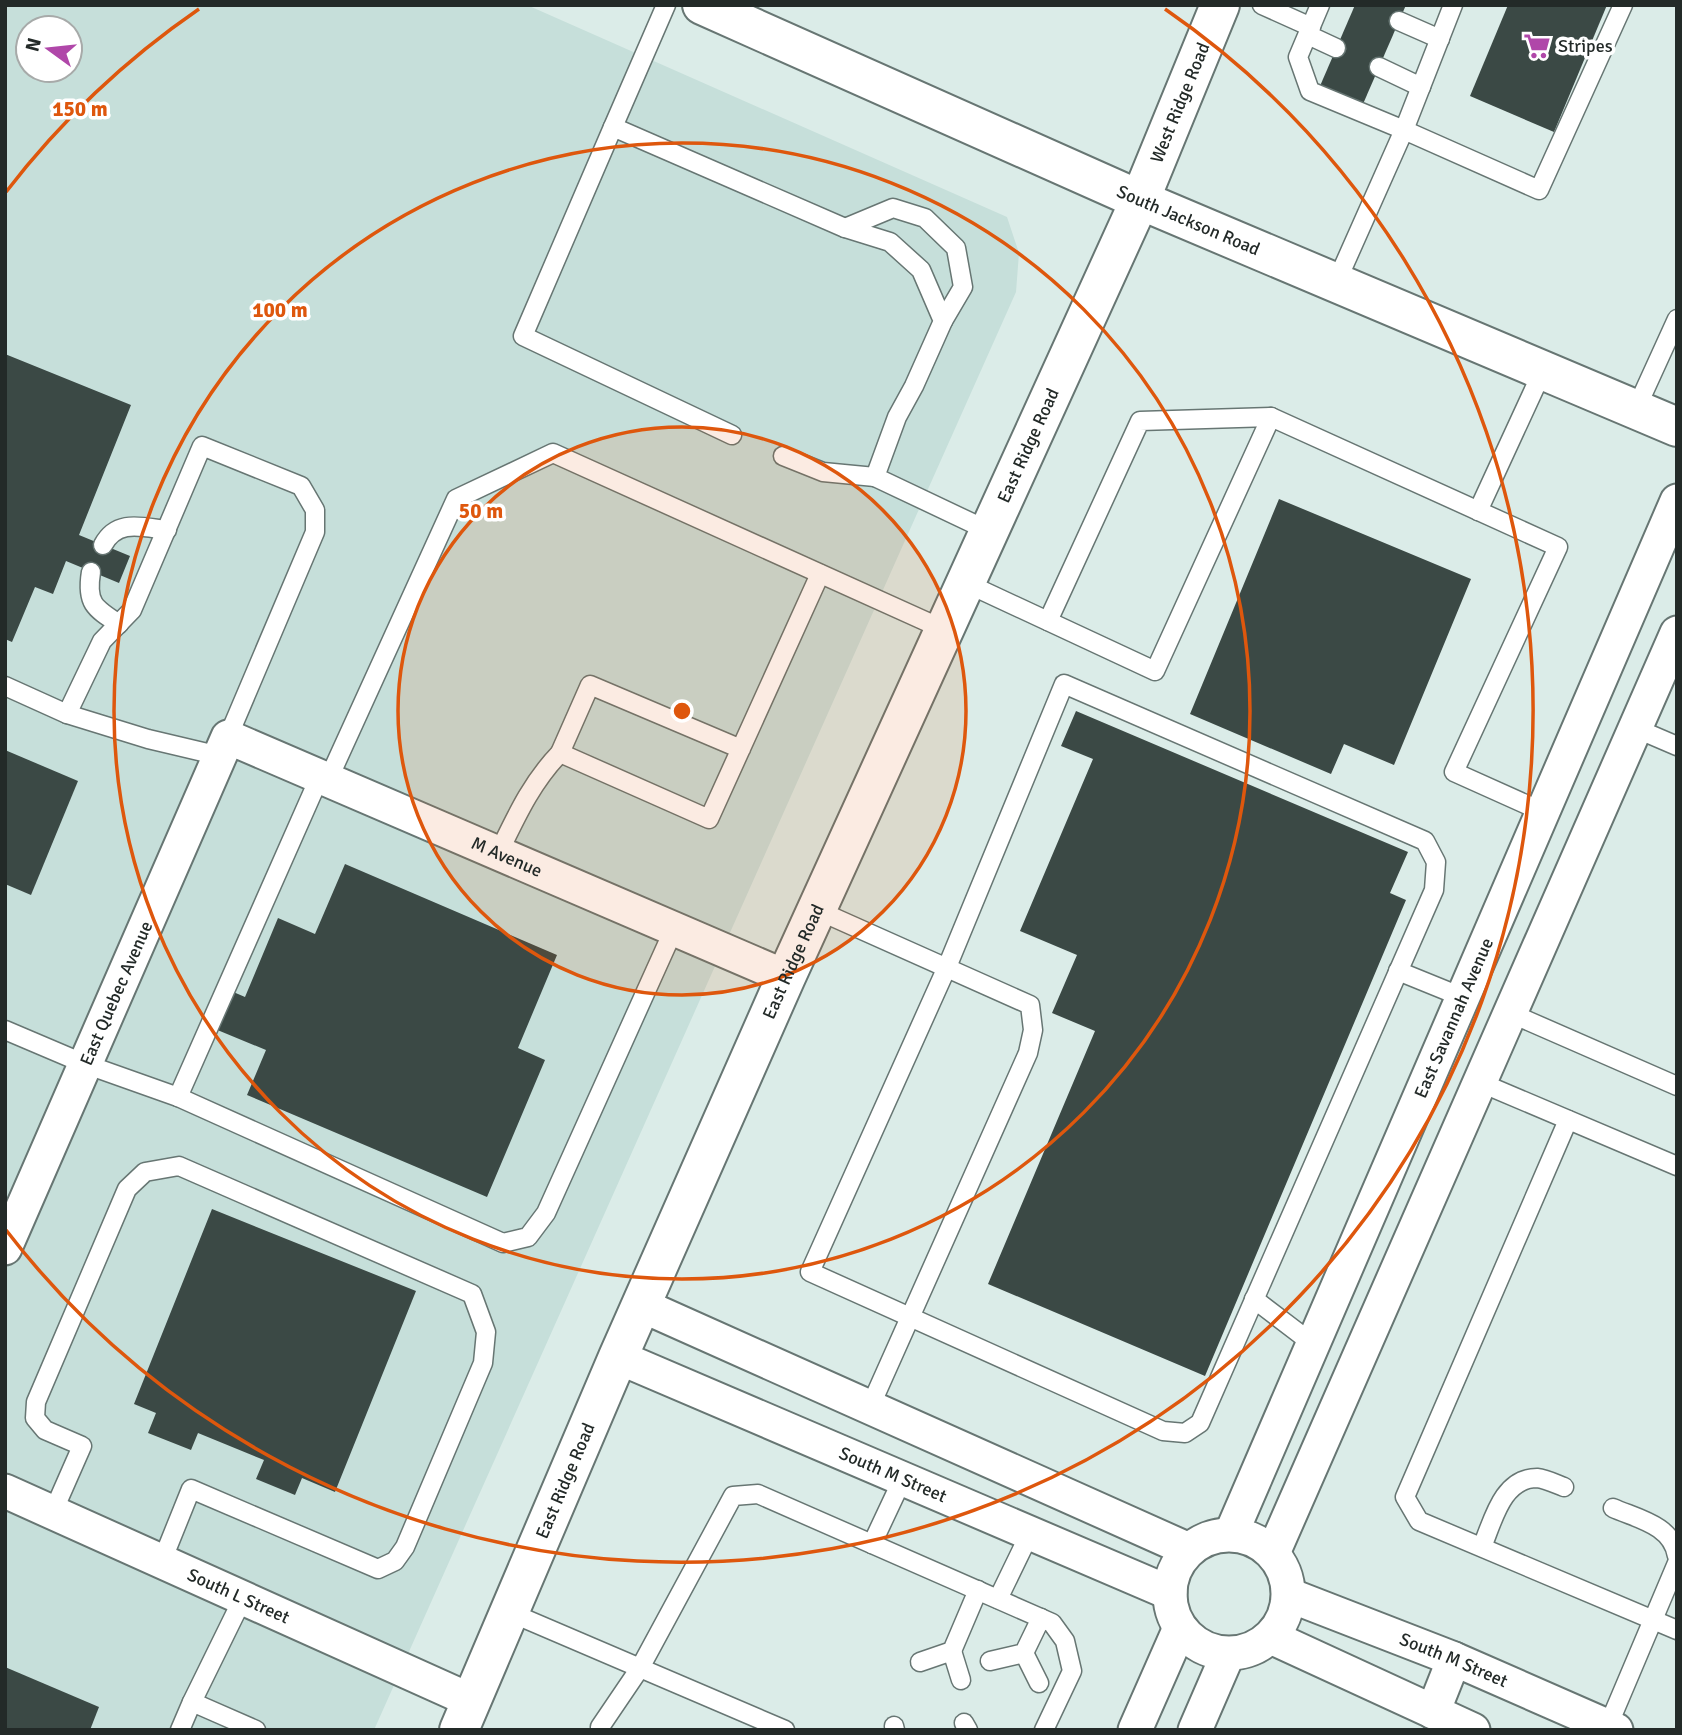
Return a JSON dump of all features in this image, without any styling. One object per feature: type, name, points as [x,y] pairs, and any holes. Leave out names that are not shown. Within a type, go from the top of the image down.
[{"type":"main road","name":"South Jackson Road","points":[[702,5],[1140,200],[1677,427]]},
{"type":"main road","name":"West Ridge Road","points":[[1140,200],[1220,5]]},
{"type":"main road","name":"East Ridge Road","points":[[466,1715],[618,1357],[786,977],[1140,200]]},
{"type":"street","name":"East Savannah Avenue","points":[[1231,1534],[1677,501]]},
{"type":"street","points":[[1273,1553],[1677,633]]},
{"type":"street","points":[[1588,708],[1635,728]]},
{"type":"street","name":"M Avenue","points":[[224,746],[324,778],[786,977]]},
{"type":"street","name":"East Quebec Avenue","points":[[5,1248],[224,746]]},
{"type":"street","points":[[1448,1030],[1486,1068]]},
{"type":"street","points":[[641,1305],[1189,1550]]},
{"type":"street","points":[[1313,1344],[1355,1366]]},
{"type":"street","name":"South M Street","points":[[618,1357],[1170,1592]]},
{"type":"street","name":"South L Street","points":[[5,1490],[243,1598],[466,1715]]},
{"type":"street","points":[[1231,1534],[1254,1539],[1273,1553],[1286,1572],[1289,1595],[1284,1618],[1271,1637],[1251,1650],[1228,1654],[1210,1651],[1193,1642],[1180,1628],[1172,1611],[1170,1592],[1175,1569],[1189,1550],[1208,1538],[1231,1534]]},
{"type":"street","name":"South M Street","points":[[1289,1595],[1454,1659],[1612,1728]]},
{"type":"street","points":[[1135,1730],[1180,1628]]},
{"type":"street","points":[[1271,1637],[1473,1730]]},
{"type":"street","points":[[1195,1730],[1228,1654]]},
{"type":"street","points":[[1433,1712],[1454,1659]]},
{"type":"lane","points":[[666,5],[523,336],[732,435]]},
{"type":"lane","points":[[1262,5],[1336,48]]},
{"type":"lane","points":[[1320,5],[1298,57],[1310,91],[1539,190],[1623,5]]},
{"type":"lane","points":[[1336,283],[1404,130],[1454,5]]},
{"type":"lane","points":[[1399,21],[1440,38]]},
{"type":"lane","points":[[1379,67],[1421,87]]},
{"type":"lane","points":[[613,127],[845,228],[890,242],[921,270],[943,321]]},
{"type":"lane","points":[[845,228],[893,208],[925,218],[956,248],[963,287],[943,321],[897,417],[875,477]]},
{"type":"lane","points":[[1636,409],[1677,318]]},
{"type":"lane","points":[[1478,511],[1543,370]]},
{"type":"lane","points":[[965,583],[1155,671],[1271,417]]},
{"type":"lane","points":[[1048,621],[1140,421],[1271,417],[1558,547],[1454,772],[1543,812]]},
{"type":"lane","points":[[5,687],[67,714],[148,739],[224,746],[315,532],[315,510],[302,486],[202,446],[132,610],[102,642],[67,714]]},
{"type":"lane","points":[[178,1097],[456,499],[553,453],[944,630]]},
{"type":"lane","points":[[783,456],[823,472],[875,477],[989,531]]},
{"type":"lane","points":[[103,545],[109,534],[131,525],[167,530]]},
{"type":"lane","points":[[91,572],[88,591],[98,610],[119,624]]},
{"type":"lane","points":[[560,753],[709,819],[820,574]]},
{"type":"lane","points":[[1063,684],[1425,841],[1436,862],[1434,890],[1398,971],[1200,1423],[1185,1433],[1163,1431],[810,1272],[947,967],[1063,684]]},
{"type":"lane","points":[[498,853],[526,795],[544,769],[560,753],[590,685],[741,749]]},
{"type":"lane","points":[[1635,728],[1677,746]]},
{"type":"lane","points":[[817,909],[1030,1005],[1033,1030],[1028,1053],[870,1408]]},
{"type":"lane","points":[[5,1030],[85,1064],[178,1097],[503,1243],[528,1237],[547,1213],[674,929]]},
{"type":"lane","points":[[1398,971],[1462,997]]},
{"type":"lane","points":[[1510,1013],[1677,1086]]},
{"type":"lane","points":[[1486,1068],[1568,1120],[1677,1166]]},
{"type":"lane","points":[[1568,1120],[1405,1497],[1419,1521],[1677,1630]]},
{"type":"lane","points":[[53,1512],[82,1446],[45,1430],[35,1418],[36,1402],[127,1188],[145,1172],[179,1166],[472,1294],[486,1332],[483,1363],[405,1548],[395,1561],[377,1569],[191,1489],[162,1561]]},
{"type":"lane","points":[[1254,1299],[1313,1344]]},
{"type":"lane","points":[[872,1544],[903,1478]]},
{"type":"lane","points":[[1482,1547],[1506,1493],[1521,1480],[1539,1478],[1564,1487]]},
{"type":"lane","points":[[601,1729],[640,1668],[733,1496],[758,1494],[1052,1623],[1065,1642],[1072,1671],[1044,1730]]},
{"type":"lane","points":[[1613,1508],[1664,1530],[1675,1545],[1677,1556]]},
{"type":"lane","points":[[998,1600],[1030,1533]]},
{"type":"lane","points":[[1612,1728],[1677,1563]]},
{"type":"lane","points":[[940,1672],[978,1590]]},
{"type":"lane","points":[[180,1730],[243,1598]]},
{"type":"lane","points":[[509,1612],[785,1730]]},
{"type":"lane","points":[[1016,1672],[1041,1618]]},
{"type":"lane","points":[[920,1662],[952,1651]]},
{"type":"lane","points":[[952,1651],[961,1680]]},
{"type":"lane","points":[[990,1661],[1024,1653]]},
{"type":"lane","points":[[1024,1653],[1039,1683]]},
{"type":"lane","points":[[192,1702],[256,1730]]},
{"type":"shaded area","points":[[5,5],[527,5],[1007,217],[1019,253],[1016,292],[374,1730],[5,1730]]},
{"type":"building","points":[[1355,5],[1406,5],[1363,104],[1320,86]]},
{"type":"building","points":[[1508,5],[1607,5],[1554,132],[1470,96]]},
{"type":"building","points":[[5,354],[131,405],[79,535],[130,556],[119,583],[66,561],[53,594],[35,587],[12,642],[5,639]]},
{"type":"building","points":[[1279,499],[1471,579],[1394,765],[1344,744],[1331,774],[1190,714]]},
{"type":"building","points":[[1076,711],[1408,852],[1390,893],[1406,900],[1205,1376],[988,1284],[1095,1031],[1052,1013],[1077,955],[1020,931],[1093,759],[1061,746]]},
{"type":"building","points":[[5,750],[78,781],[31,895],[5,884]]},
{"type":"building","points":[[345,864],[557,955],[518,1048],[545,1060],[487,1197],[247,1095],[266,1050],[215,1029],[231,991],[245,997],[278,918],[315,934]]},
{"type":"building","points":[[212,1209],[416,1291],[335,1492],[302,1478],[295,1495],[256,1479],[264,1460],[198,1433],[191,1450],[148,1433],[156,1413],[134,1404]]},
{"type":"building","points":[[5,1667],[99,1707],[90,1730],[5,1730]]},
{"type":"place","name":"Stripes","points":[[1537,46]]}]
